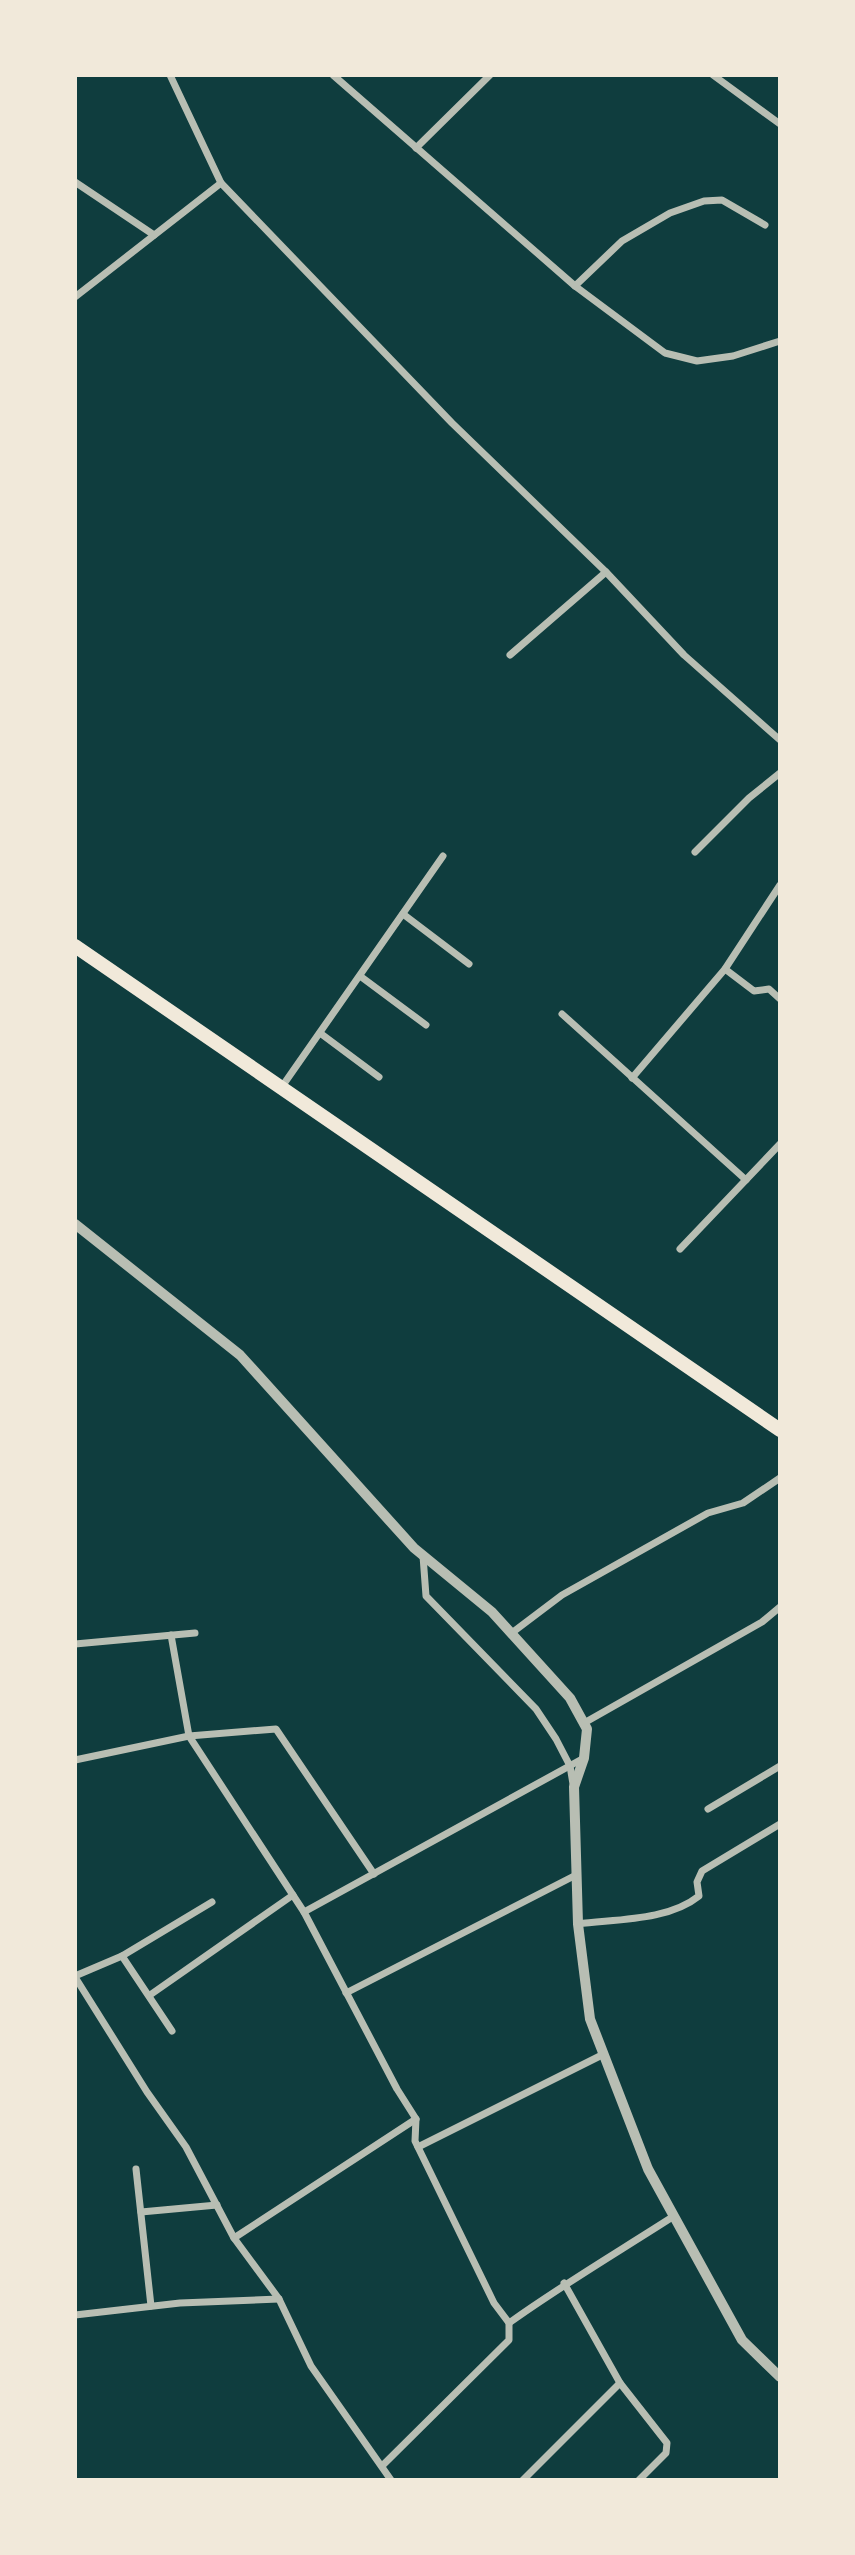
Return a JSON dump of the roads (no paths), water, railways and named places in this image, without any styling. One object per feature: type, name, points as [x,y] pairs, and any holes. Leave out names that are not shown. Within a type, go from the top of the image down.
[{"type":"main road","points":[[75,946],[780,1430]]},
{"type":"street","points":[[170,75],[221,183],[452,422],[606,572],[684,655],[780,740]]},
{"type":"street","points":[[333,75],[575,286],[665,353],[697,360],[733,356],[780,341]]},
{"type":"street","points":[[416,148],[491,75]]},
{"type":"street","points":[[713,75],[780,124]]},
{"type":"street","points":[[75,182],[154,234]]},
{"type":"street","points":[[75,297],[221,183]]},
{"type":"street","points":[[575,286],[622,241],[670,213],[704,201],[722,200],[765,225]]},
{"type":"street","points":[[510,655],[606,572]]},
{"type":"street","points":[[695,852],[749,798],[780,773]]},
{"type":"street","points":[[281,1089],[443,856]]},
{"type":"street","points":[[632,1078],[725,969],[780,885]]},
{"type":"street","points":[[403,914],[469,964]]},
{"type":"street","points":[[725,969],[754,991],[769,989],[780,999]]},
{"type":"street","points":[[360,976],[426,1025]]},
{"type":"street","points":[[562,1014],[746,1180]]},
{"type":"street","points":[[320,1033],[379,1077]]},
{"type":"street","points":[[680,1249],[780,1144]]},
{"type":"street","points":[[75,1224],[240,1355],[422,1555],[513,1632],[570,1698],[587,1729],[584,1758],[574,1787]]},
{"type":"street","points":[[513,1632],[562,1595],[709,1513],[743,1503],[780,1478]]},
{"type":"street","points":[[422,1555],[426,1596],[536,1709],[570,1766],[574,1787],[578,1924],[590,2019],[648,2169],[742,2340],[780,2377]]},
{"type":"street","points":[[584,1723],[762,1622],[780,1607]]},
{"type":"street","points":[[75,1644],[195,1633]]},
{"type":"street","points":[[171,1635],[189,1736],[304,1912],[397,2089],[416,2119],[415,2141],[494,2303],[509,2323],[509,2340],[382,2466]]},
{"type":"street","points":[[75,1760],[189,1736],[276,1729],[374,1874]]},
{"type":"street","points":[[304,1912],[584,1758]]},
{"type":"street","points":[[708,1809],[780,1766]]},
{"type":"street","points":[[578,1924],[664,1913],[691,1902],[699,1896],[697,1882],[702,1871],[780,1824]]},
{"type":"street","points":[[346,1993],[576,1875]]},
{"type":"street","points":[[150,1995],[293,1895]]},
{"type":"street","points":[[212,1902],[122,1956],[75,1976],[147,2092],[186,2147],[234,2238],[279,2299],[311,2366],[391,2480]]},
{"type":"street","points":[[122,1956],[172,2031]]},
{"type":"street","points":[[418,2147],[604,2054]]},
{"type":"street","points":[[234,2238],[416,2119]]},
{"type":"street","points":[[136,2169],[151,2306]]},
{"type":"street","points":[[141,2211],[217,2205]]},
{"type":"street","points":[[509,2323],[564,2283],[587,2272],[674,2216]]},
{"type":"street","points":[[564,2283],[620,2383],[667,2443],[666,2453],[639,2480]]},
{"type":"street","points":[[75,2315],[151,2306],[279,2299]]},
{"type":"street","points":[[523,2480],[620,2383]]}]
